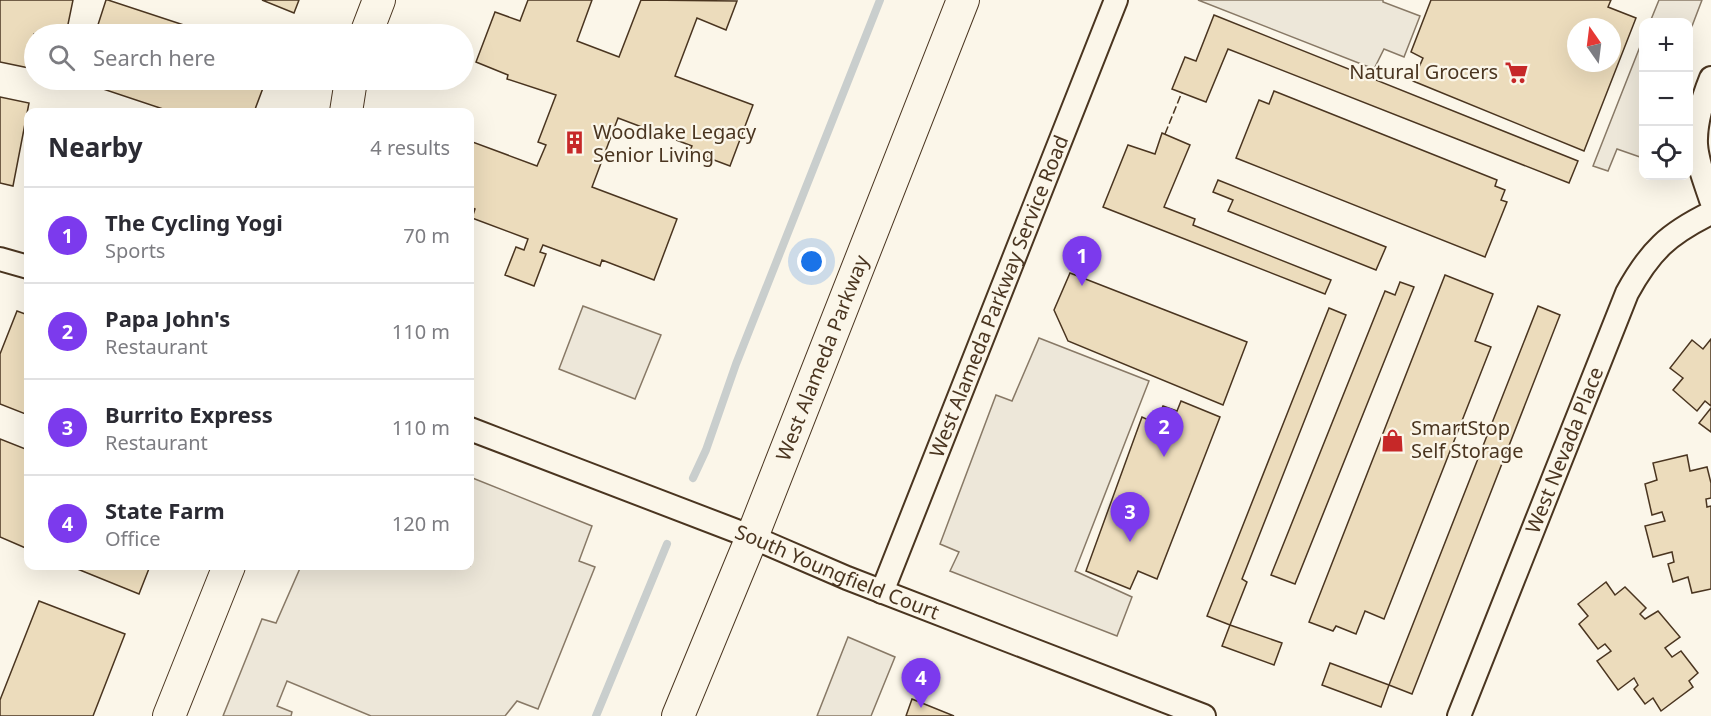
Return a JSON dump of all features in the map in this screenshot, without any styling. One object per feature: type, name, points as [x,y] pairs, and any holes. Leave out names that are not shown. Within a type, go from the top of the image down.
[{"type":"main road","points":[[370,24],[379,0]]},
{"type":"main road","name":"West Alameda Parkway","points":[[678,716],[752,537],[963,0]]},
{"type":"main road","points":[[347,108],[349,90]]},
{"type":"main road","points":[[170,716],[227,570]]},
{"type":"street","name":"West Alameda Parkway Service Road","points":[[882,592],[1116,0]]},
{"type":"street","points":[[1711,78],[1698,122],[1696,144],[1711,200]]},
{"type":"street","name":"West Nevada Place","points":[[1459,716],[1628,293],[1655,250],[1690,223],[1711,213]]},
{"type":"street","points":[[0,259],[24,266]]},
{"type":"street","name":"South Youngfield Court","points":[[474,431],[752,537],[882,592],[1204,716]]},
{"type":"shaded area","points":[[1198,0],[1383,0],[1383,2],[1420,16],[1404,57],[1384,49],[1374,69]]},
{"type":"shaded area","points":[[1659,0],[1702,0],[1693,24],[1693,18],[1652,18]]},
{"type":"shaded area","points":[[1639,49],[1639,157],[1617,149],[1608,171],[1593,166]]},
{"type":"shaded area","points":[[583,306],[661,335],[635,399],[559,369]]},
{"type":"shaded area","points":[[1039,338],[1149,381],[1075,571],[1132,597],[1117,636],[950,571],[959,552],[940,544],[996,395],[1012,401]]},
{"type":"shaded area","points":[[474,479],[592,526],[579,561],[595,567],[538,709],[517,701],[505,716],[371,716],[287,681],[277,706],[292,712],[291,716],[223,716],[262,619],[276,623],[299,570],[474,570]]},
{"type":"shaded area","points":[[848,637],[895,657],[871,716],[817,716]]},
{"type":"building","points":[[0,0],[73,0],[68,24],[24,24],[24,67],[0,62]]},
{"type":"building","points":[[106,0],[108,0],[181,24],[98,24]]},
{"type":"building","points":[[262,0],[299,0],[294,13]]},
{"type":"building","name":"Woodlake Legacy Senior Living","points":[[528,0],[592,0],[577,41],[619,57],[641,0],[737,1],[726,30],[697,18],[675,76],[753,105],[730,166],[690,151],[692,146],[618,118],[592,187],[677,219],[654,280],[602,260],[600,266],[543,245],[540,252],[546,254],[534,286],[505,275],[516,247],[524,250],[528,239],[474,219],[474,142],[537,166],[546,145],[538,142],[556,95],[507,79],[508,75],[476,62],[495,12],[520,21]]},
{"type":"building","name":"Natural Grocers","points":[[1431,0],[1611,0],[1608,7],[1636,18],[1621,56],[1621,18],[1567,18],[1567,72],[1615,72],[1584,151],[1413,81],[1423,58],[1411,52]]},
{"type":"building","points":[[1214,15],[1578,161],[1569,183],[1228,49],[1206,102],[1172,89],[1185,57],[1196,61]]},
{"type":"building","points":[[106,90],[262,90],[256,108],[160,108]]},
{"type":"building","points":[[1274,91],[1497,180],[1495,186],[1505,190],[1501,200],[1507,202],[1485,257],[1236,158],[1259,100],[1269,104]]},
{"type":"building","points":[[0,97],[29,103],[28,108],[24,108],[24,129],[13,186],[0,183]]},
{"type":"building","points":[[1162,133],[1190,145],[1164,207],[1195,219],[1193,225],[1331,280],[1325,294],[1103,207],[1128,145],[1155,154]]},
{"type":"building","points":[[1218,180],[1386,247],[1376,270],[1228,211],[1233,200],[1213,192]]},
{"type":"building","points":[[1070,273],[1247,342],[1223,405],[1068,341],[1054,310]]},
{"type":"building","points":[[1445,275],[1493,294],[1475,341],[1491,347],[1384,619],[1365,611],[1356,634],[1336,626],[1333,631],[1309,622]]},
{"type":"building","points":[[1400,282],[1414,287],[1295,584],[1271,575],[1385,291],[1395,295]]},
{"type":"building","points":[[1538,306],[1560,315],[1412,694],[1389,685]]},
{"type":"building","points":[[1329,308],[1346,315],[1242,579],[1247,582],[1230,625],[1207,616]]},
{"type":"building","points":[[17,311],[24,314],[24,413],[0,404],[0,354]]},
{"type":"building","points":[[1711,339],[1711,406],[1705,401],[1697,411],[1673,390],[1683,378],[1670,368],[1692,340],[1703,349]]},
{"type":"building","points":[[1181,401],[1220,417],[1157,579],[1138,571],[1130,589],[1086,571],[1142,417],[1155,423],[1163,406],[1177,411]]},
{"type":"building","points":[[1711,408],[1711,432],[1699,423]]},
{"type":"building","points":[[0,439],[24,448],[24,547],[0,537]]},
{"type":"building","points":[[1687,455],[1690,471],[1707,467],[1711,483],[1711,498],[1706,499],[1707,507],[1711,506],[1711,589],[1692,593],[1688,577],[1673,582],[1668,564],[1674,562],[1672,552],[1653,557],[1645,526],[1665,521],[1662,512],[1652,515],[1645,484],[1657,480],[1653,463]]},
{"type":"building","points":[[80,570],[148,570],[139,594]]},
{"type":"building","points":[[1606,582],[1615,595],[1625,587],[1646,608],[1640,614],[1645,619],[1658,611],[1680,637],[1665,648],[1672,657],[1681,651],[1698,673],[1689,681],[1693,687],[1661,711],[1653,698],[1645,704],[1634,689],[1638,685],[1634,678],[1618,690],[1597,661],[1611,651],[1605,644],[1598,649],[1579,624],[1588,616],[1578,604]]},
{"type":"building","points":[[39,601],[125,634],[93,716],[0,716],[0,700]]},
{"type":"building","points":[[1230,625],[1282,643],[1274,665],[1222,646]]},
{"type":"building","points":[[1330,663],[1389,685],[1381,707],[1322,685]]},
{"type":"building","points":[[912,699],[954,716],[906,716]]},
{"type":"waterway","points":[[693,478],[706,450],[736,364],[880,0]]},
{"type":"waterway","points":[[596,716],[667,544]]},
{"type":"fence","points":[[1165,134],[1182,92]]},
{"type":"place","name":"Natural Grocers","points":[[1516,72]]},
{"type":"place","name":"Woodlake Legacy Senior Living","points":[[575,143]]},
{"type":"place","name":"The Cycling Yogi","points":[[1082,286]]},
{"type":"place","name":"SmartStop Self Storage","points":[[1393,440]]},
{"type":"place","name":"Papa John's","points":[[1164,457]]},
{"type":"place","name":"Burrito Express","points":[[1130,542]]},
{"type":"place","name":"State Farm","points":[[921,708]]}]
